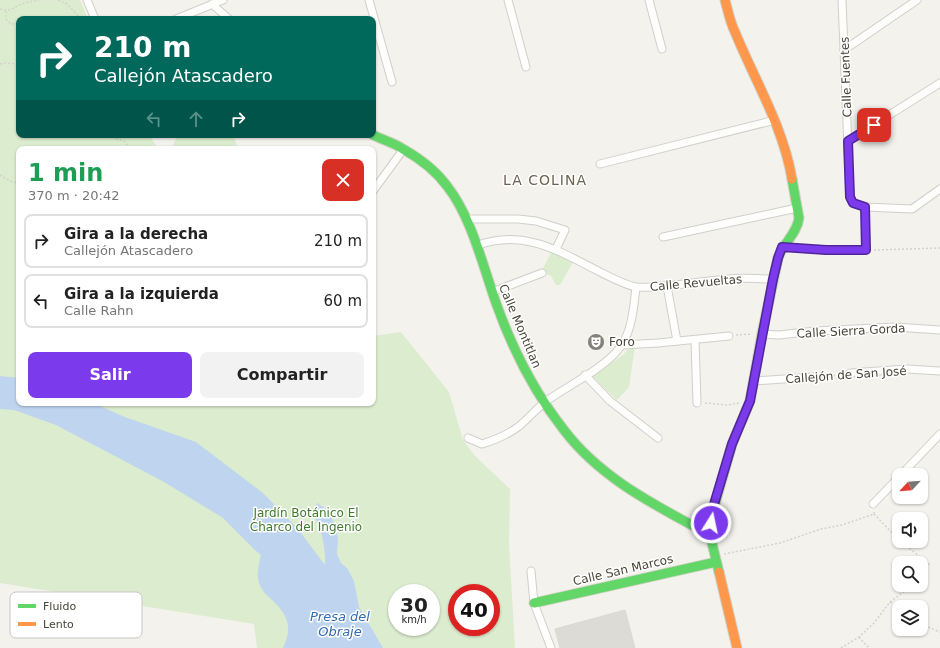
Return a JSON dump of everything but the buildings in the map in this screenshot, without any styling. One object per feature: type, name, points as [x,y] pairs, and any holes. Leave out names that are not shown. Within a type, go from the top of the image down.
[{"type":"street","points":[[87,0],[94,16]]},
{"type":"street","points":[[183,16],[223,0]]},
{"type":"street","points":[[370,0],[374,16]]},
{"type":"street","points":[[508,0],[526,66]]},
{"type":"street","points":[[649,0],[662,49]]},
{"type":"street","points":[[725,0],[734,31],[775,120],[790,166],[799,218],[798,226],[794,234],[782,247],[778,258],[750,401],[732,444],[712,511],[710,535],[737,648]]},
{"type":"street","name":"Calle Fuentes","points":[[842,0],[850,197],[853,203],[865,207]]},
{"type":"street","points":[[844,50],[916,0]]},
{"type":"street","points":[[212,4],[226,16]]},
{"type":"street","points":[[376,22],[392,82]]},
{"type":"street","points":[[848,141],[940,84]]},
{"type":"street","points":[[600,164],[775,120]]},
{"type":"street","name":"Calle Montitlan","points":[[376,136],[403,150],[442,179],[453,194],[466,219],[514,350],[544,403],[564,431],[585,454],[609,475],[634,492],[710,535]]},
{"type":"street","points":[[376,187],[403,150]]},
{"type":"street","points":[[782,247],[826,250],[866,250],[865,207],[912,209],[940,189]]},
{"type":"street","points":[[663,237],[797,208]]},
{"type":"street","points":[[466,219],[530,220],[565,230],[556,249]]},
{"type":"street","name":"Calle Revueltas","points":[[476,246],[489,241],[506,240],[538,243],[556,249],[608,276],[636,287],[667,286],[728,279],[773,279]]},
{"type":"street","points":[[492,292],[542,274]]},
{"type":"street","points":[[667,286],[677,342]]},
{"type":"street","points":[[468,438],[482,444],[497,440],[518,427],[544,403],[611,357],[622,345],[630,325],[634,308],[636,287]]},
{"type":"street","name":"Calle Sierra Gorda","points":[[762,334],[779,335],[815,331],[895,327],[940,330]]},
{"type":"street","points":[[622,345],[677,342],[729,336]]},
{"type":"street","points":[[696,340],[697,402]]},
{"type":"street","name":"Callejón de San José","points":[[850,373],[907,369],[940,371]]},
{"type":"street","points":[[585,375],[610,401],[658,438]]},
{"type":"street","name":"Callejón de San José","points":[[753,381],[813,377]]},
{"type":"street","points":[[908,468],[940,434]]},
{"type":"street","points":[[873,504],[892,484]]},
{"type":"street","name":"Calle San Marcos","points":[[534,603],[716,558]]},
{"type":"street","points":[[531,572],[534,603],[550,648]]},
{"type":"path","points":[[0,8],[6,10],[16,8],[24,3],[39,0]]},
{"type":"path","points":[[58,0],[67,4],[78,16]]},
{"type":"path","points":[[6,10],[6,19],[11,24],[16,23]]},
{"type":"path","points":[[0,64],[16,64]]},
{"type":"path","points":[[116,138],[124,141],[128,146]]},
{"type":"path","points":[[0,175],[10,181],[16,182]]},
{"type":"path","points":[[866,250],[940,248]]},
{"type":"path","points":[[729,336],[762,334]]},
{"type":"path","name":"Callejón de San José","points":[[813,377],[850,373]]},
{"type":"path","points":[[697,402],[728,405]]},
{"type":"path","points":[[873,504],[874,514],[892,532]]},
{"type":"path","points":[[716,558],[780,543],[821,529],[842,525],[874,514]]},
{"type":"path","points":[[910,548],[919,556]]},
{"type":"path","points":[[841,648],[859,637],[874,623],[890,602],[904,592]]},
{"type":"path","points":[[928,627],[940,632]]},
{"type":"path","points":[[859,637],[869,648]]},
{"type":"green space","name":"Jardín Botánico El Charco del Ingenio","points":[[0,0],[80,0],[87,16],[16,16],[16,138],[151,138],[157,146],[16,146],[16,406],[376,406],[376,336],[401,332],[449,392],[463,440],[475,456],[510,489],[509,544],[515,648],[257,648],[254,624],[142,606],[142,592],[56,592],[0,583]]},
{"type":"green space","points":[[176,138],[234,138],[237,146],[172,146]]},
{"type":"green space","points":[[552,251],[573,262],[560,285],[556,285],[551,276],[547,274],[541,278],[538,273],[541,272]]},
{"type":"green space","points":[[635,346],[629,387],[617,400],[592,376],[623,355],[630,347]]},
{"type":"water","name":"Presa del Obraje","points":[[0,376],[16,378],[16,406],[100,406],[125,417],[196,442],[263,493],[298,529],[325,565],[325,551],[322,537],[312,511],[317,503],[328,510],[334,523],[338,538],[337,554],[341,563],[347,568],[354,581],[359,607],[383,648],[283,648],[288,631],[287,620],[285,615],[265,593],[259,583],[258,573],[261,555],[223,518],[164,482],[56,425],[14,410],[0,409]]},
{"type":"traffic: fast","points":[[376,136],[400,147],[421,161],[438,175],[455,198],[470,226],[502,320],[509,336],[534,385],[564,430],[595,463],[612,477],[650,502],[710,535]]},
{"type":"traffic: fast","points":[[719,572],[710,535],[713,511],[732,444],[750,401],[778,258],[798,224],[799,218],[792,179]]},
{"type":"traffic: fast","points":[[534,603],[716,562]]},
{"type":"traffic: slow","points":[[725,0],[733,28],[775,122],[788,159],[792,179]]},
{"type":"traffic: slow","points":[[719,572],[737,648]]},
{"type":"place","name":"Foro","points":[[596,342]]},
{"type":"district","name":"LA COLINA","points":[[545,180]]},
{"type":"route","points":[[711,523],[712,511],[727,465],[732,444],[750,401],[773,279],[782,247],[826,250],[866,250],[865,207],[853,203],[850,197],[848,141],[874,125]]}]
